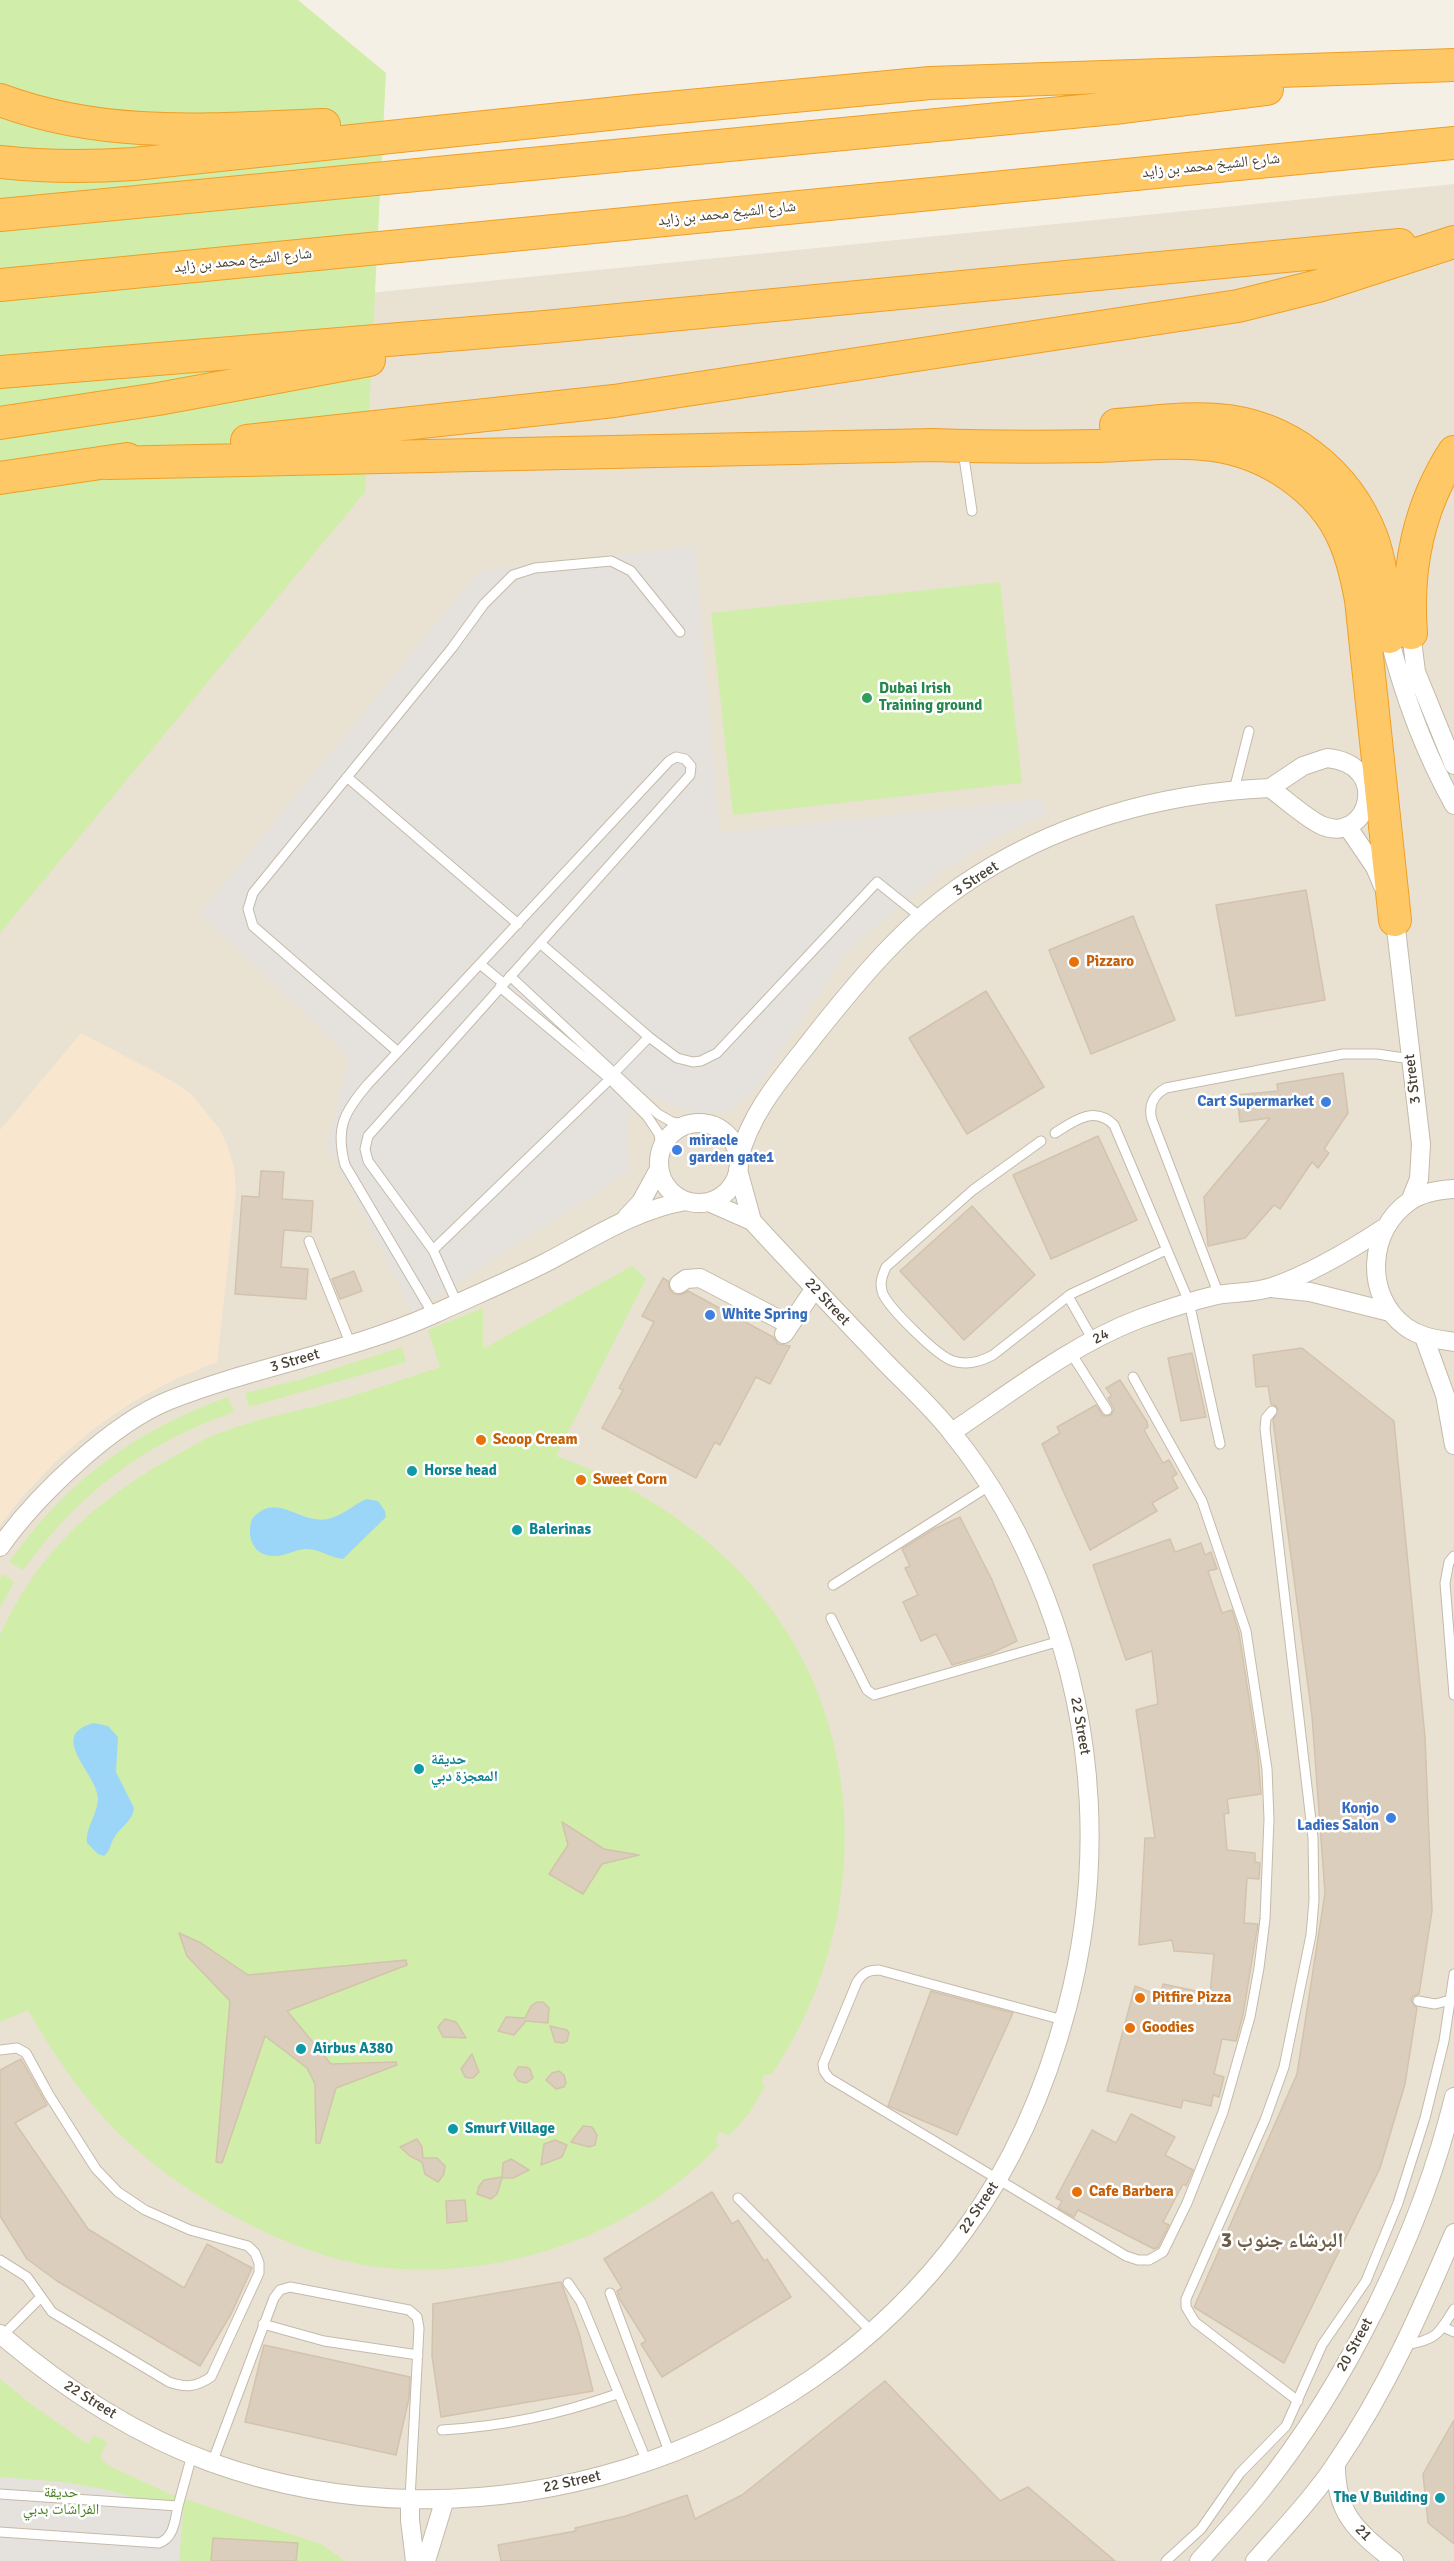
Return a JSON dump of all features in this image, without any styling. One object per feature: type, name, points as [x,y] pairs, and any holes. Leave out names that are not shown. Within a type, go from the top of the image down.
[{"type":"highway","points":[[0,162],[84,168],[134,164],[637,111],[964,81],[1450,65]]},
{"type":"highway","points":[[0,215],[1124,107],[1450,65]]},
{"type":"highway","points":[[0,100],[58,118],[100,126],[187,131],[637,111]]},
{"type":"highway","name":"شارع الشيخ محمد بن زايد","points":[[0,285],[1454,142]]},
{"type":"highway","points":[[0,372],[545,327],[1454,241]]},
{"type":"highway","points":[[0,478],[213,445],[603,403],[1238,306],[1318,286],[1454,241]]},
{"type":"highway","points":[[0,423],[158,399],[545,327]]},
{"type":"highway","points":[[948,445],[1021,432],[1190,420],[1242,423],[1267,430],[1291,442],[1319,462],[1349,494],[1372,540],[1400,635]]},
{"type":"highway","points":[[108,463],[948,445],[1011,447],[1210,445],[1243,452],[1274,465],[1301,484],[1325,508],[1343,536],[1355,567],[1361,600],[1395,920]]},
{"type":"highway","points":[[1400,635],[1409,600],[1412,566],[1419,532],[1429,499],[1443,468],[1454,452]]},
{"type":"street","points":[[1400,635],[1454,765]]},
{"type":"street","points":[[1400,635],[1401,684],[1416,729],[1454,805]]},
{"type":"street","points":[[1340,759],[1351,764],[1361,772],[1367,783],[1369,796],[1366,808],[1359,819],[1347,826],[1336,828],[1323,826],[1270,788],[1289,774],[1315,760],[1340,759]]},
{"type":"street","name":"3 Street","points":[[739,1164],[748,1129],[762,1103],[850,989],[922,918],[961,886],[1017,853],[1075,826],[1137,806],[1185,796],[1270,788]]},
{"type":"street","name":"3 Street","points":[[1347,826],[1375,867],[1395,920],[1420,1144],[1419,1179],[1412,1200]]},
{"type":"street","name":"3 Street","points":[[718,1128],[741,1118],[762,1103]]},
{"type":"street","points":[[698,1123],[718,1128],[728,1135],[739,1164],[728,1190],[709,1202],[686,1201],[669,1189],[659,1169],[661,1149],[672,1134],[688,1125],[698,1123]]},
{"type":"street","name":"22 Street","points":[[739,1164],[752,1221]]},
{"type":"street","name":"3 Street","points":[[623,1220],[641,1202],[659,1169]]},
{"type":"street","points":[[1454,1189],[1435,1190],[1412,1200],[1396,1212],[1384,1228],[1375,1256],[1377,1286],[1390,1312],[1406,1327],[1424,1337],[1454,1342]]},
{"type":"street","name":"3 Street","points":[[0,1547],[33,1505],[64,1474],[132,1422],[169,1400],[351,1345],[434,1314],[542,1264],[623,1220],[660,1206],[686,1201]]},
{"type":"street","name":"22 Street","points":[[1,2335],[43,2369],[136,2428],[212,2463],[290,2485],[340,2493],[410,2499],[490,2496],[547,2489],[614,2473],[670,2454],[721,2432],[759,2412],[830,2366],[902,2304],[945,2257],[999,2178],[1042,2085],[1064,2020],[1084,1928],[1091,1835],[1089,1788],[1072,1685],[1060,1641],[1030,1561],[989,1486],[952,1432],[752,1221],[709,1202]]},
{"type":"street","name":"24","points":[[952,1432],[1093,1340],[1138,1320],[1189,1302],[1269,1288],[1310,1272],[1384,1228]]},
{"type":"street","points":[[679,1284],[686,1279],[700,1278],[787,1330],[815,1288]]},
{"type":"street","name":"24","points":[[1269,1288],[1320,1294],[1390,1312]]},
{"type":"street","points":[[1424,1337],[1445,1395],[1454,1444]]},
{"type":"street","name":"20 Street","points":[[1199,2561],[1261,2491],[1307,2425],[1351,2354],[1389,2280],[1421,2203],[1454,2097]]},
{"type":"street","points":[[1255,2561],[1336,2463],[1406,2345],[1454,2233]]},
{"type":"street","name":"21","points":[[1336,2463],[1336,2486],[1344,2510],[1357,2530],[1394,2561]]},
{"type":"street","points":[[410,2499],[415,2561]]},
{"type":"street","points":[[426,2561],[445,2499]]},
{"type":"lane","points":[[948,445],[972,511]]},
{"type":"lane","points":[[398,1052],[259,932],[249,918],[249,901],[253,893],[484,604],[505,582],[522,570],[600,560],[622,564],[631,571],[680,633]]},
{"type":"lane","points":[[1234,790],[1249,731]]},
{"type":"lane","points":[[434,1314],[345,1165],[340,1147],[340,1129],[346,1112],[356,1097],[669,761],[676,757],[685,759],[691,766],[690,775],[368,1136],[365,1149],[368,1161],[433,1250],[457,1303]]},
{"type":"lane","points":[[347,777],[518,924]]},
{"type":"lane","points":[[540,943],[671,1054],[685,1060],[701,1061],[717,1053],[877,882],[922,918]]},
{"type":"lane","points":[[480,964],[501,985],[665,1119],[688,1125]]},
{"type":"lane","points":[[510,976],[612,1076],[652,1122],[659,1134],[661,1149]]},
{"type":"lane","points":[[433,1250],[649,1037]]},
{"type":"lane","points":[[1219,1295],[1152,1120],[1151,1105],[1156,1095],[1166,1088],[1332,1055],[1377,1054],[1411,1059]]},
{"type":"lane","points":[[1055,1133],[1086,1115],[1093,1114],[1108,1120],[1117,1132],[1189,1302],[1220,1444]]},
{"type":"lane","points":[[1041,1141],[973,1191],[886,1267],[881,1285],[889,1302],[933,1349],[943,1357],[955,1362],[981,1361],[993,1356],[1068,1296],[1166,1250]]},
{"type":"lane","points":[[309,1241],[351,1345]]},
{"type":"lane","points":[[1068,1296],[1093,1340]]},
{"type":"lane","points":[[1071,1353],[1107,1410]]},
{"type":"lane","points":[[1064,2020],[879,1970],[870,1970],[857,1982],[823,2064],[824,2071],[829,2078],[1126,2256],[1138,2260],[1149,2260],[1163,2252],[1198,2176],[1223,2112],[1250,2017],[1266,1909],[1269,1819],[1267,1769],[1246,1631],[1202,1501],[1133,1377]]},
{"type":"lane","points":[[1272,1411],[1266,1418],[1265,1429],[1313,1838],[1314,1900],[1311,1935],[1290,2039],[1275,2094],[1186,2299],[1186,2307],[1195,2322],[1298,2401]]},
{"type":"lane","points":[[833,1585],[989,1486]]},
{"type":"lane","points":[[1454,1556],[1449,1562],[1445,1583],[1454,1695]]},
{"type":"lane","points":[[831,1618],[867,1690],[874,1695],[1060,1641]]},
{"type":"lane","points":[[1166,2561],[1201,2529],[1240,2473],[1286,2426],[1322,2345],[1366,2281],[1398,2203],[1425,2118],[1444,2041],[1454,1974]]},
{"type":"lane","points":[[1418,2001],[1435,2004],[1451,2000]]},
{"type":"lane","points":[[0,2050],[17,2048],[26,2053],[49,2095],[96,2169],[118,2192],[145,2210],[181,2226],[248,2246],[255,2253],[259,2262],[259,2273],[211,2377],[198,2385],[183,2387],[169,2382],[52,2312],[27,2277],[2,2264]]},
{"type":"lane","points":[[738,2198],[872,2332]]},
{"type":"lane","points":[[568,2283],[581,2302],[617,2394],[647,2462]]},
{"type":"lane","points":[[212,2463],[276,2294],[290,2287],[404,2308],[414,2312],[419,2322],[410,2499]]},
{"type":"lane","points":[[610,2293],[670,2454]]},
{"type":"lane","points":[[1,2335],[41,2297]]},
{"type":"lane","points":[[1406,2345],[1429,2342],[1443,2327],[1454,2309]]},
{"type":"lane","points":[[263,2324],[324,2341],[418,2355]]},
{"type":"lane","points":[[1443,2327],[1454,2332]]},
{"type":"lane","points":[[442,2430],[491,2427],[534,2420],[576,2409],[617,2394]]},
{"type":"lane","points":[[0,2532],[159,2543],[169,2538],[171,2533],[192,2455]]},
{"type":"lane","points":[[0,2494],[178,2506]]},
{"type":"shaded area","points":[[1454,184],[1454,2561],[0,2561],[0,330]]},
{"type":"shaded area","points":[[695,546],[720,833],[1041,799],[1048,813],[994,839],[939,873],[848,951],[756,1088],[730,1111],[699,1116],[650,1096],[627,1116],[629,1171],[413,1312],[327,1144],[350,1058],[200,913],[479,571]]},
{"type":"shaded area","points":[[81,1033],[174,1082],[192,1095],[219,1128],[228,1147],[234,1168],[236,1190],[217,1362],[173,1380],[131,1403],[92,1430],[56,1461],[0,1525],[0,1130]]},
{"type":"shaded area","points":[[0,2477],[62,2482],[103,2489],[183,2511],[179,2561],[0,2561]]},
{"type":"green space","points":[[0,0],[298,0],[386,73],[365,492],[0,933]]},
{"type":"green space","name":"Dubai Irish Training ground","points":[[1000,582],[1022,783],[733,815],[711,613]]},
{"type":"green space","name":"حديقة المعجزة دبي","points":[[632,1266],[646,1279],[556,1456],[627,1487],[661,1507],[693,1530],[751,1584],[775,1614],[796,1647],[820,1699],[836,1753],[844,1808],[844,1864],[837,1919],[822,1973],[801,2025],[772,2074],[764,2075],[762,2083],[765,2086],[750,2112],[729,2136],[722,2132],[718,2134],[716,2142],[719,2145],[686,2176],[649,2203],[609,2226],[567,2244],[523,2257],[478,2266],[432,2270],[386,2268],[354,2263],[321,2254],[287,2242],[220,2209],[136,2149],[104,2118],[76,2084],[28,2010],[0,2022],[0,1635],[31,1581],[68,1534],[113,1495],[166,1461],[208,1438],[238,1426],[349,1397],[440,1367],[428,1330],[483,1308],[483,1349]]},
{"type":"green space","points":[[402,1347],[406,1362],[249,1407],[245,1393],[299,1380]]},
{"type":"green space","points":[[228,1397],[234,1412],[171,1439],[142,1455],[91,1494],[67,1517],[23,1570],[9,1562],[55,1507],[105,1462],[133,1442],[163,1425]]},
{"type":"green space","points":[[2,1574],[14,1582],[0,1608],[0,1578]]},
{"type":"green space","name":"حديقة الفراشات بدبي","points":[[0,2379],[88,2444],[94,2435],[107,2442],[100,2457],[109,2466],[170,2494],[321,2544],[345,2561],[0,2561]]},
{"type":"water","points":[[366,1499],[378,1501],[386,1517],[343,1559],[307,1549],[279,1556],[267,1555],[261,1553],[253,1544],[250,1526],[252,1519],[261,1511],[279,1508],[317,1520],[328,1519]]},
{"type":"water","points":[[94,1723],[108,1726],[118,1737],[116,1772],[134,1808],[131,1817],[117,1834],[104,1856],[98,1854],[87,1843],[98,1798],[96,1788],[74,1745],[74,1736],[80,1729]]},
{"type":"building","points":[[1306,890],[1325,1000],[1236,1016],[1216,905]]},
{"type":"building","points":[[1133,916],[1175,1020],[1091,1054],[1049,950]]},
{"type":"building","points":[[986,991],[1044,1087],[967,1134],[909,1038]]},
{"type":"building","points":[[1343,1073],[1348,1113],[1324,1149],[1329,1153],[1318,1168],[1312,1162],[1280,1209],[1274,1205],[1245,1238],[1208,1246],[1204,1197],[1270,1118],[1240,1122],[1237,1095],[1278,1091],[1277,1084]]},
{"type":"building","points":[[1098,1136],[1137,1220],[1051,1259],[1013,1175]]},
{"type":"building","points":[[261,1171],[284,1172],[282,1199],[313,1201],[311,1232],[284,1230],[281,1267],[308,1269],[306,1299],[235,1294],[242,1196],[259,1197]]},
{"type":"building","points":[[972,1206],[1035,1275],[964,1340],[900,1271]]},
{"type":"building","points":[[354,1271],[362,1291],[340,1299],[332,1279]]},
{"type":"building","points":[[663,1278],[668,1281],[670,1290],[674,1294],[681,1295],[688,1291],[773,1337],[778,1344],[790,1346],[770,1384],[756,1377],[720,1445],[715,1442],[696,1478],[602,1428],[623,1390],[619,1388],[654,1322],[642,1316]]},
{"type":"building","points":[[1302,1348],[1394,1421],[1425,1737],[1432,1911],[1419,1994],[1413,1996],[1411,2000],[1417,2008],[1405,2084],[1380,2168],[1284,2363],[1194,2307],[1297,2074],[1325,1893],[1312,1716],[1273,1420],[1278,1409],[1271,1404],[1268,1386],[1256,1387],[1253,1355]]},
{"type":"building","points":[[1192,1353],[1206,1417],[1181,1421],[1168,1358]]},
{"type":"building","points":[[1120,1380],[1147,1422],[1148,1427],[1144,1430],[1163,1463],[1169,1460],[1177,1474],[1172,1477],[1178,1488],[1152,1503],[1157,1511],[1090,1550],[1042,1444],[1060,1433],[1057,1427],[1096,1405],[1103,1416],[1111,1415],[1114,1409],[1108,1398],[1112,1396],[1106,1388]]},
{"type":"building","points":[[960,1517],[992,1580],[1017,1641],[990,1654],[952,1665],[936,1634],[921,1641],[903,1602],[918,1595],[905,1568],[910,1566],[902,1549],[934,1529]]},
{"type":"building","points":[[1170,1539],[1175,1552],[1201,1543],[1205,1555],[1211,1552],[1217,1569],[1208,1571],[1222,1613],[1232,1610],[1239,1633],[1258,1756],[1261,1794],[1227,1799],[1229,1813],[1224,1814],[1227,1850],[1255,1853],[1255,1862],[1260,1863],[1259,1879],[1247,1878],[1244,1923],[1258,1924],[1243,2015],[1236,2041],[1222,2039],[1214,2074],[1224,2077],[1219,2097],[1213,2095],[1211,2106],[1183,2100],[1181,2108],[1107,2091],[1135,1986],[1160,1996],[1163,1984],[1210,1994],[1214,1954],[1174,1951],[1172,1940],[1139,1945],[1145,1838],[1155,1838],[1136,1710],[1158,1704],[1152,1651],[1126,1660],[1093,1565]]},
{"type":"building","points":[[562,1822],[604,1849],[639,1855],[602,1864],[583,1894],[549,1874],[568,1845]]},
{"type":"building","name":"Airbus A380","points":[[179,1933],[201,1943],[248,1975],[406,1960],[407,1965],[287,2011],[331,2064],[396,2062],[397,2065],[336,2088],[320,2143],[316,2143],[315,2084],[307,2068],[265,2036],[222,2163],[216,2162],[230,2001],[187,1956]]},
{"type":"building","points":[[931,1991],[1013,2013],[957,2135],[888,2106]]},
{"type":"building","points":[[537,2002],[543,2002],[549,2008],[548,2023],[526,2021],[514,2035],[498,2031],[506,2017],[525,2018],[531,2006]]},
{"type":"building","points":[[445,2019],[456,2022],[466,2038],[443,2037],[438,2027]]},
{"type":"building","points":[[550,2026],[567,2030],[569,2033],[567,2041],[555,2042]]},
{"type":"building","points":[[472,2054],[479,2072],[473,2078],[469,2078],[465,2077],[461,2069]]},
{"type":"building","points":[[21,2059],[47,2105],[15,2123],[88,2229],[184,2288],[207,2244],[252,2268],[231,2314],[200,2366],[57,2281],[27,2259],[0,2216],[0,2070]]},
{"type":"building","points":[[518,2067],[530,2069],[533,2078],[526,2083],[518,2081],[514,2074]]},
{"type":"building","points":[[559,2071],[564,2075],[566,2083],[564,2087],[556,2089],[546,2080],[552,2073]]},
{"type":"building","points":[[1131,2114],[1175,2137],[1165,2155],[1193,2170],[1186,2186],[1183,2184],[1163,2222],[1169,2225],[1158,2247],[1154,2249],[1078,2210],[1074,2217],[1058,2208],[1062,2201],[1056,2198],[1092,2130],[1116,2143]]},
{"type":"building","points":[[583,2126],[592,2127],[597,2135],[595,2145],[589,2147],[571,2142]]},
{"type":"building","points":[[417,2139],[422,2147],[423,2158],[437,2158],[445,2166],[444,2174],[438,2182],[425,2174],[422,2162],[410,2156],[400,2147]]},
{"type":"building","points":[[555,2140],[567,2145],[562,2157],[541,2165],[544,2144]]},
{"type":"building","points":[[511,2159],[529,2170],[513,2178],[502,2178],[497,2194],[491,2199],[477,2194],[484,2180],[502,2177],[503,2163]]},
{"type":"building","points":[[712,2192],[732,2224],[738,2220],[764,2261],[767,2259],[791,2297],[662,2377],[641,2344],[646,2341],[619,2298],[617,2291],[622,2288],[604,2259]]},
{"type":"building","points":[[465,2200],[467,2221],[447,2223],[446,2201]]},
{"type":"building","points":[[561,2282],[579,2333],[593,2391],[441,2417],[432,2356],[433,2304]]},
{"type":"building","points":[[264,2345],[410,2377],[409,2398],[396,2455],[245,2422]]},
{"type":"building","points":[[885,2381],[1000,2501],[1028,2487],[1115,2561],[501,2561],[498,2545],[576,2531],[575,2528],[626,2516],[687,2495],[695,2519],[742,2495]]},
{"type":"building","name":"The V Building","points":[[1454,2420],[1454,2544],[1428,2523],[1423,2474]]},
{"type":"building","points":[[213,2538],[298,2543],[296,2561],[211,2561]]},
{"type":"place","name":"Dubai Irish Training ground","points":[[867,698]]},
{"type":"place","name":"Pizzaro","points":[[1074,962]]},
{"type":"place","name":"Cart Supermarket","points":[[1326,1102]]},
{"type":"place","name":"miracle garden gate1","points":[[677,1150]]},
{"type":"place","name":"White Spring","points":[[710,1315]]},
{"type":"place","name":"Scoop Cream","points":[[481,1440]]},
{"type":"place","name":"Horse head","points":[[412,1471]]},
{"type":"place","name":"Sweet Corn","points":[[581,1480]]},
{"type":"place","name":"Balerinas","points":[[517,1530]]},
{"type":"place","name":"حديقة المعجزة دبي","points":[[419,1769]]},
{"type":"place","name":"Konjo Ladies Salon","points":[[1391,1818]]},
{"type":"place","name":"Pitfire Pizza","points":[[1140,1998]]},
{"type":"place","name":"Goodies","points":[[1130,2028]]},
{"type":"place","name":"Airbus A380","points":[[301,2049]]},
{"type":"place","name":"Smurf Village","points":[[453,2129]]},
{"type":"place","name":"Cafe Barbera","points":[[1077,2192]]},
{"type":"place","name":"The V Building","points":[[1440,2498]]},
{"type":"district","name":"البرشاء جنوب 3","points":[[1282,2241]]}]
